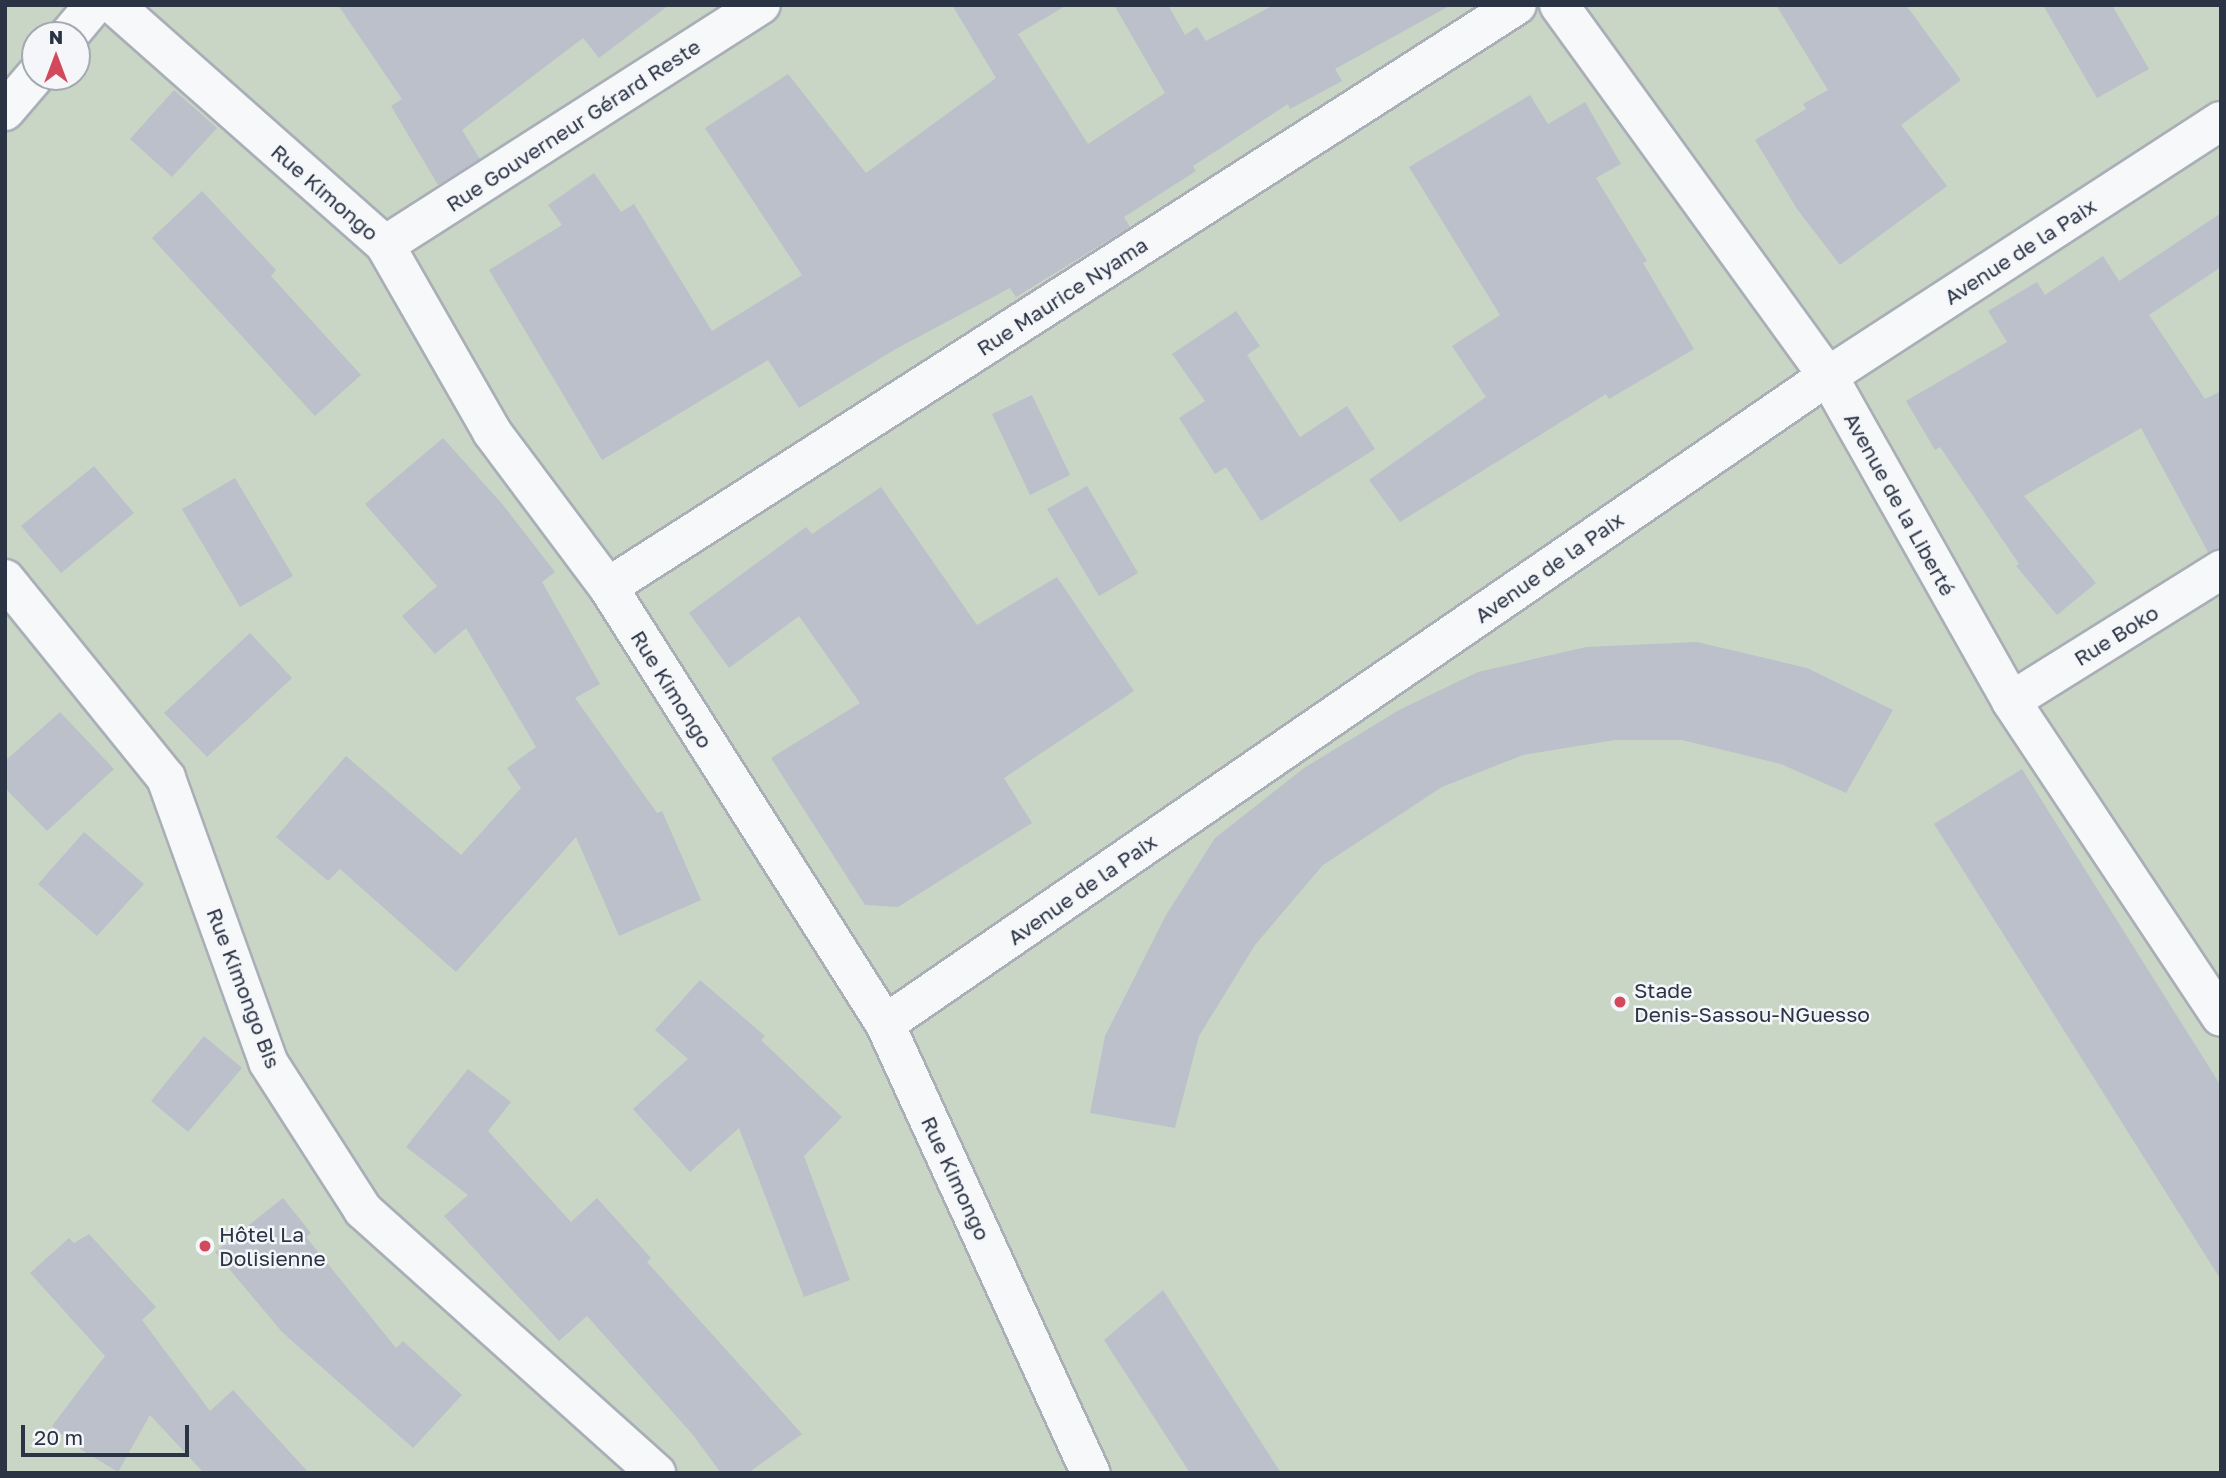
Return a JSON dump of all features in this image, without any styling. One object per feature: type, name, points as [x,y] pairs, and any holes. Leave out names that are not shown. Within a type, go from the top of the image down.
[{"type":"street","points":[[81,21],[94,5]]},
{"type":"street","name":"Rue Kimongo","points":[[114,5],[385,245],[492,432],[607,587],[885,1024],[1091,1473]]},
{"type":"street","name":"Rue Gouverneur Gérard Reste","points":[[385,245],[761,5]]},
{"type":"street","name":"Rue Maurice Nyama","points":[[607,587],[1517,5]]},
{"type":"street","name":"Avenue de la Liberté","points":[[1559,5],[1828,376],[2011,701],[2221,1017]]},
{"type":"street","points":[[5,111],[22,91]]},
{"type":"street","name":"Avenue de la Paix","points":[[885,1024],[1828,376],[2221,121]]},
{"type":"street","name":"Rue Boko","points":[[2011,701],[2221,570]]},
{"type":"street","name":"Rue Kimongo Bis","points":[[5,579],[166,778],[268,1062],[362,1210],[656,1473]]},
{"type":"green space","points":[[5,5],[2221,5],[2221,1473],[5,1473]]},
{"type":"building","points":[[338,5],[669,5],[599,58],[583,38],[462,130],[480,159],[438,185],[391,106],[402,99]]},
{"type":"building","points":[[952,5],[1067,5],[1018,34],[1088,144],[1165,93],[1114,5],[1168,5],[1185,35],[1197,27],[1206,41],[1274,5],[1451,5],[1335,69],[1342,81],[1290,109],[1288,104],[1193,166],[1196,171],[1124,217],[1130,227],[1016,297],[1010,288],[894,350],[799,408],[768,360],[602,460],[489,270],[562,225],[548,205],[594,173],[621,212],[634,204],[712,331],[802,275],[705,128],[788,74],[866,173],[996,78]]},
{"type":"building","points":[[1776,5],[1906,5],[1961,80],[1901,125],[1947,186],[1840,265],[1797,209],[1755,140],[1806,109],[1803,104],[1828,90]]},
{"type":"building","points":[[2043,5],[2112,5],[2149,69],[2097,98]]},
{"type":"building","points":[[174,90],[217,128],[172,177],[130,139]]},
{"type":"building","points":[[1530,95],[1548,124],[1585,102],[1621,164],[1596,178],[1647,261],[1643,263],[1694,349],[1609,399],[1606,394],[1400,522],[1369,480],[1486,397],[1452,346],[1500,315],[1409,167]]},
{"type":"building","points":[[202,191],[276,270],[271,276],[361,375],[315,416],[152,238]]},
{"type":"building","points":[[2221,213],[2221,267],[2149,315],[2205,399],[2221,391],[2221,548],[2208,552],[2141,428],[2024,496],[2096,583],[2057,615],[2016,566],[2019,564],[1940,447],[1935,450],[1906,401],[2007,342],[1988,311],[2037,282],[2045,295],[2103,256],[2119,281]]},
{"type":"building","points":[[1236,311],[1260,346],[1247,355],[1300,437],[1347,406],[1375,449],[1261,521],[1226,467],[1215,474],[1179,418],[1205,401],[1172,354]]},
{"type":"building","points":[[1032,395],[1070,475],[1030,495],[992,414]]},
{"type":"building","points":[[443,438],[503,505],[555,572],[542,582],[600,684],[575,698],[657,813],[662,811],[701,900],[619,936],[576,837],[456,972],[340,869],[328,881],[276,837],[346,756],[461,855],[521,788],[507,768],[536,747],[466,628],[435,654],[402,616],[437,586],[365,504]]},
{"type":"building","points":[[94,466],[134,513],[61,573],[21,526]]},
{"type":"building","points":[[235,478],[293,576],[240,607],[182,509]]},
{"type":"building","points":[[1087,486],[1138,573],[1099,596],[1047,509]]},
{"type":"building","points":[[881,487],[977,625],[1057,577],[1134,691],[1004,778],[1032,823],[898,907],[865,905],[771,758],[860,703],[799,616],[729,668],[689,613],[806,527],[812,534]]},
{"type":"building","points":[[250,633],[292,678],[207,757],[164,713]]},
{"type":"building","points":[[1697,642],[1807,668],[1893,710],[1846,793],[1781,764],[1682,740],[1615,740],[1523,755],[1442,787],[1323,865],[1255,945],[1199,1036],[1175,1128],[1090,1113],[1105,1036],[1166,915],[1215,838],[1304,768],[1399,710],[1478,672],[1586,647]]},
{"type":"building","points":[[60,712],[114,769],[47,831],[5,788],[5,761]]},
{"type":"building","points":[[2022,769],[2221,1086],[2221,1280],[1934,824]]},
{"type":"building","points":[[84,832],[144,884],[97,936],[38,884]]},
{"type":"building","points":[[700,980],[765,1036],[761,1040],[842,1117],[804,1156],[850,1280],[804,1297],[739,1128],[690,1172],[633,1109],[688,1059],[655,1030]]},
{"type":"building","points":[[204,1036],[242,1068],[188,1132],[151,1101]]},
{"type":"building","points":[[468,1069],[511,1102],[488,1131],[571,1222],[597,1198],[651,1258],[647,1262],[802,1434],[748,1473],[721,1473],[693,1435],[587,1316],[559,1341],[444,1216],[468,1195],[406,1147]]},
{"type":"building","points":[[283,1198],[311,1233],[306,1237],[396,1348],[403,1341],[462,1395],[413,1448],[282,1332],[215,1252]]},
{"type":"building","points":[[89,1234],[156,1307],[142,1320],[210,1411],[233,1390],[309,1473],[204,1473],[150,1415],[118,1472],[80,1449],[52,1426],[105,1356],[30,1273],[69,1238],[74,1243]]},
{"type":"building","points":[[1163,1290],[1281,1473],[1190,1473],[1104,1340]]},
{"type":"place","name":"Stade Denis-Sassou-NGuesso","points":[[1620,1002]]},
{"type":"place","name":"Hôtel La Dolisienne","points":[[205,1246]]}]
